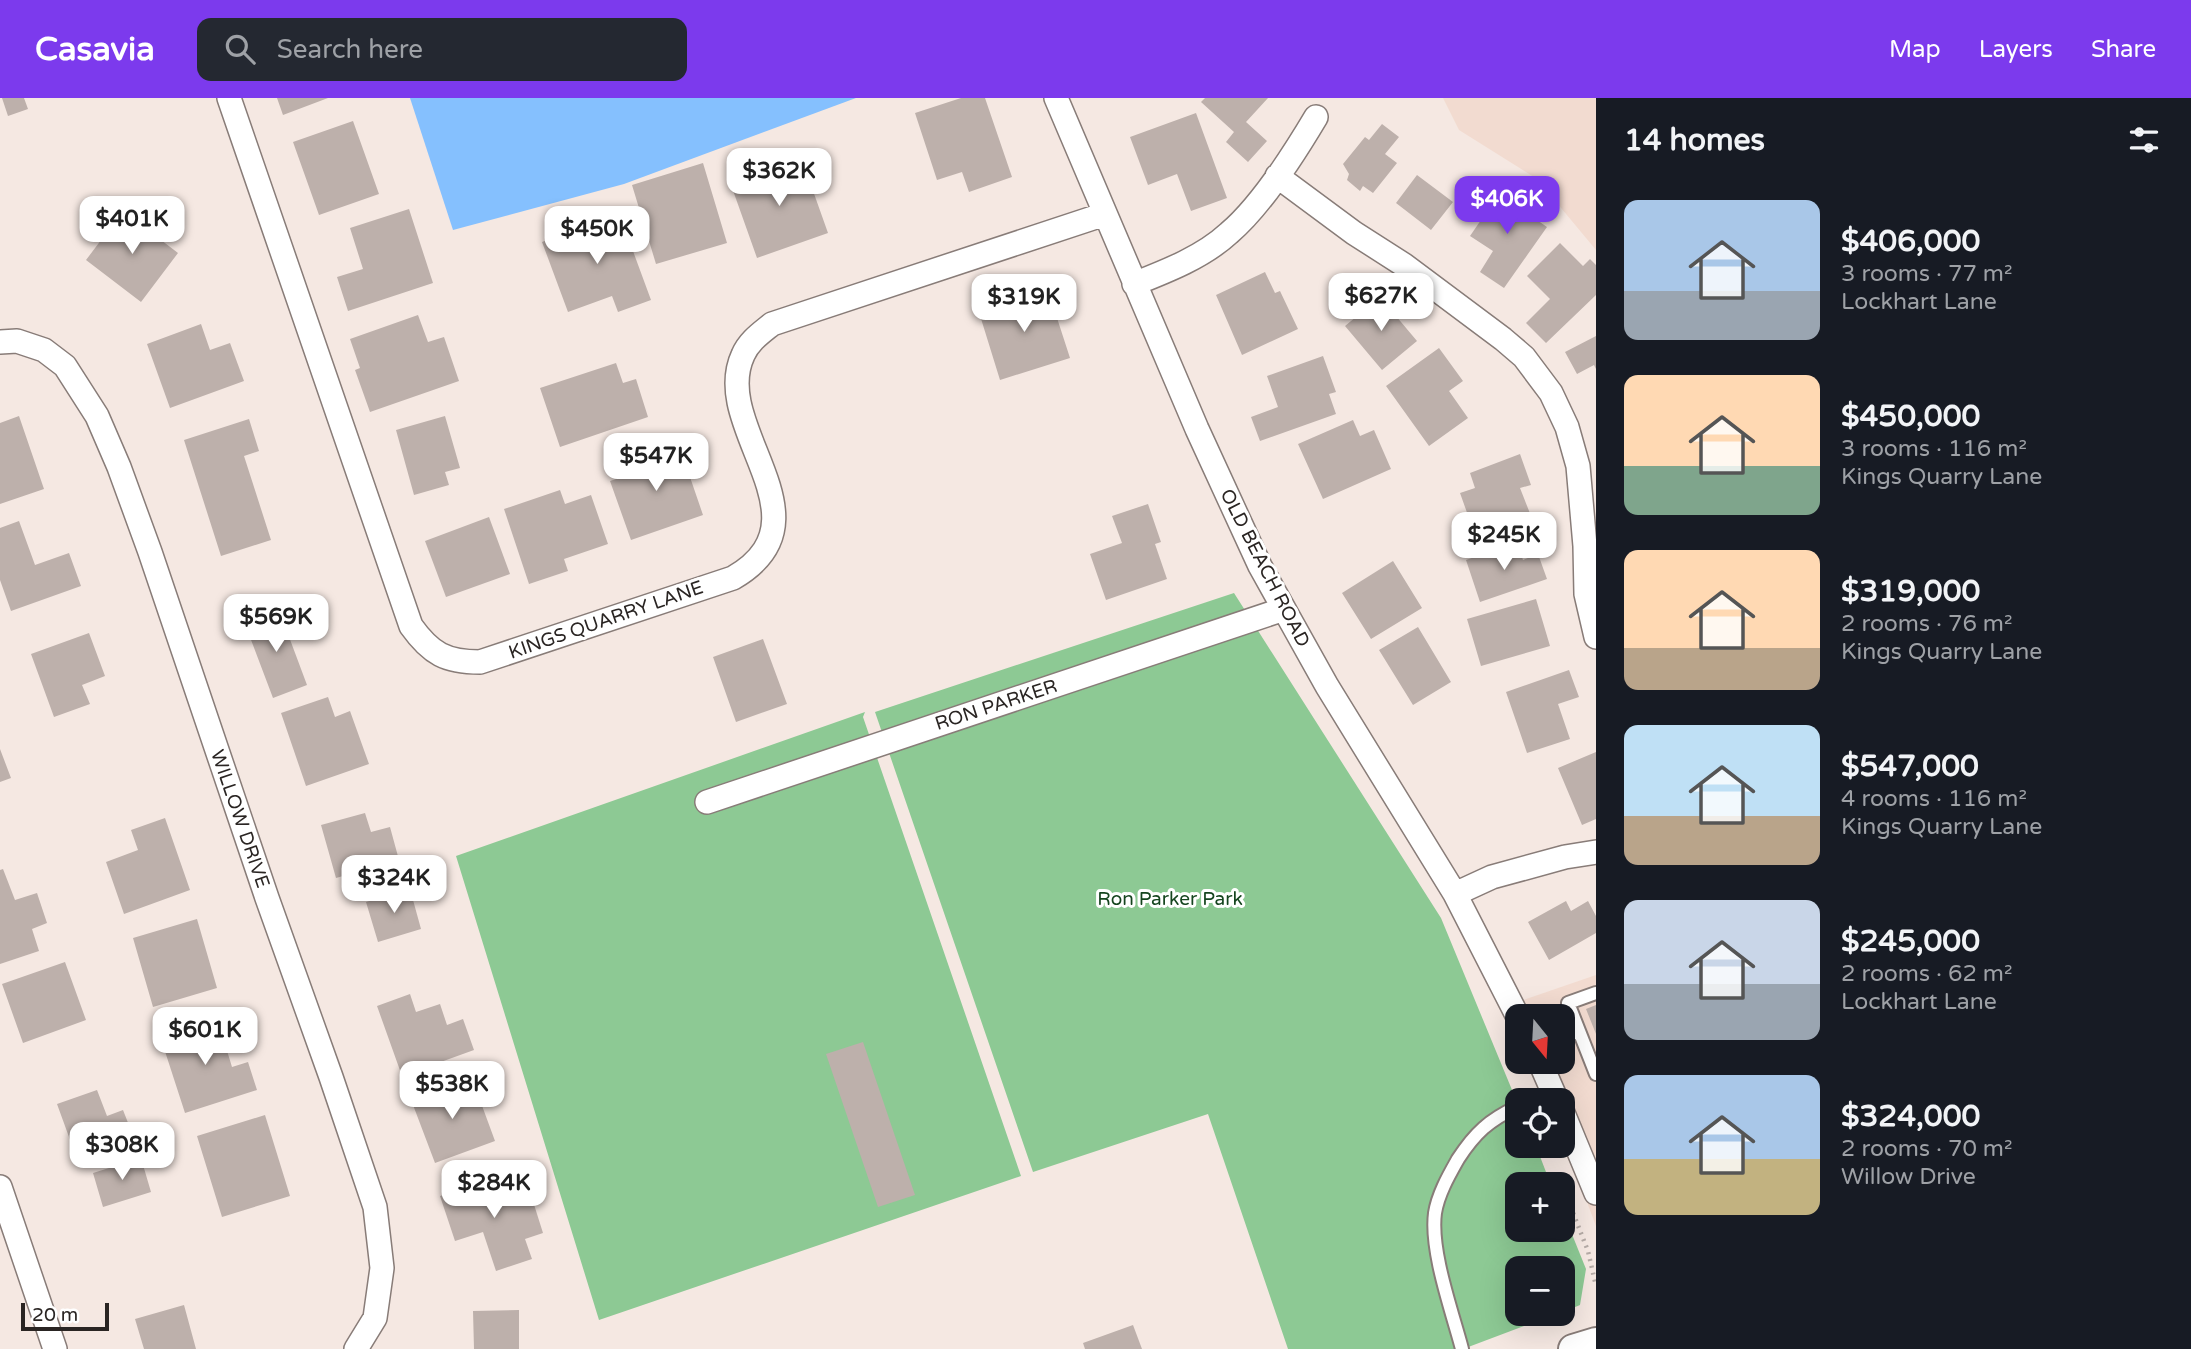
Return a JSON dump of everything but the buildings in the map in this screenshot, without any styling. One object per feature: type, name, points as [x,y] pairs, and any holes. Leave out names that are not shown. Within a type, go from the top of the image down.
[{"type":"street","name":"KINGS QUARRY LANE","points":[[229,98],[411,626],[425,645],[442,657],[460,662],[480,662],[733,578],[749,568],[763,554],[773,531],[774,506],[739,401],[737,378],[743,356],[753,339],[772,324],[1105,214]]},
{"type":"street","name":"OLD BEACH ROAD","points":[[1056,98],[1134,284],[1254,554],[1327,686],[1455,894],[1511,1004]]},
{"type":"street","points":[[1134,284],[1170,270],[1229,234],[1277,176],[1316,117]]},
{"type":"street","points":[[1277,176],[1354,233],[1404,265],[1503,339],[1524,357],[1551,393],[1567,427],[1578,466],[1596,637]]},
{"type":"street","name":"WILLOW DRIVE","points":[[0,342],[17,341],[44,350],[65,366],[97,415],[150,552],[375,1207],[382,1268],[375,1318],[356,1349]]},
{"type":"street","name":"RON PARKER","points":[[707,802],[1284,609]]},
{"type":"street","points":[[1455,894],[1492,877],[1565,857],[1596,852]]},
{"type":"street","points":[[1575,1142],[1596,1193]]},
{"type":"street","points":[[0,1187],[55,1349]]},
{"type":"street","points":[[1573,1349],[1596,1342]]},
{"type":"lane","points":[[1596,993],[1568,1003],[1596,1074]]},
{"type":"lane","points":[[1575,1033],[1579,1031]]},
{"type":"lane","points":[[1462,1349],[1435,1242],[1435,1212],[1447,1177],[1471,1139],[1494,1117],[1505,1112]]},
{"type":"path","points":[[1575,1218],[1588,1251],[1596,1286]]},
{"type":"shaded area","points":[[1443,98],[1596,98],[1596,250],[1537,179],[1459,130]]},
{"type":"shaded area","points":[[1596,975],[1596,1226],[1570,1158],[1575,1158],[1575,1088],[1544,1088],[1539,1074],[1575,1074],[1575,1004],[1512,1004]]},
{"type":"green space","name":"Ron Parker Park","points":[[1234,593],[1441,918],[1511,1088],[1505,1088],[1505,1158],[1541,1158],[1546,1172],[1505,1172],[1505,1242],[1575,1242],[1586,1269],[1580,1305],[1575,1307],[1575,1256],[1505,1256],[1505,1326],[1524,1326],[1463,1349],[1288,1349],[1208,1114],[1033,1172],[875,712]]},
{"type":"green space","points":[[865,712],[863,717],[1021,1176],[599,1320],[456,856]]},
{"type":"water","points":[[410,98],[856,98],[624,184],[453,230]]}]
